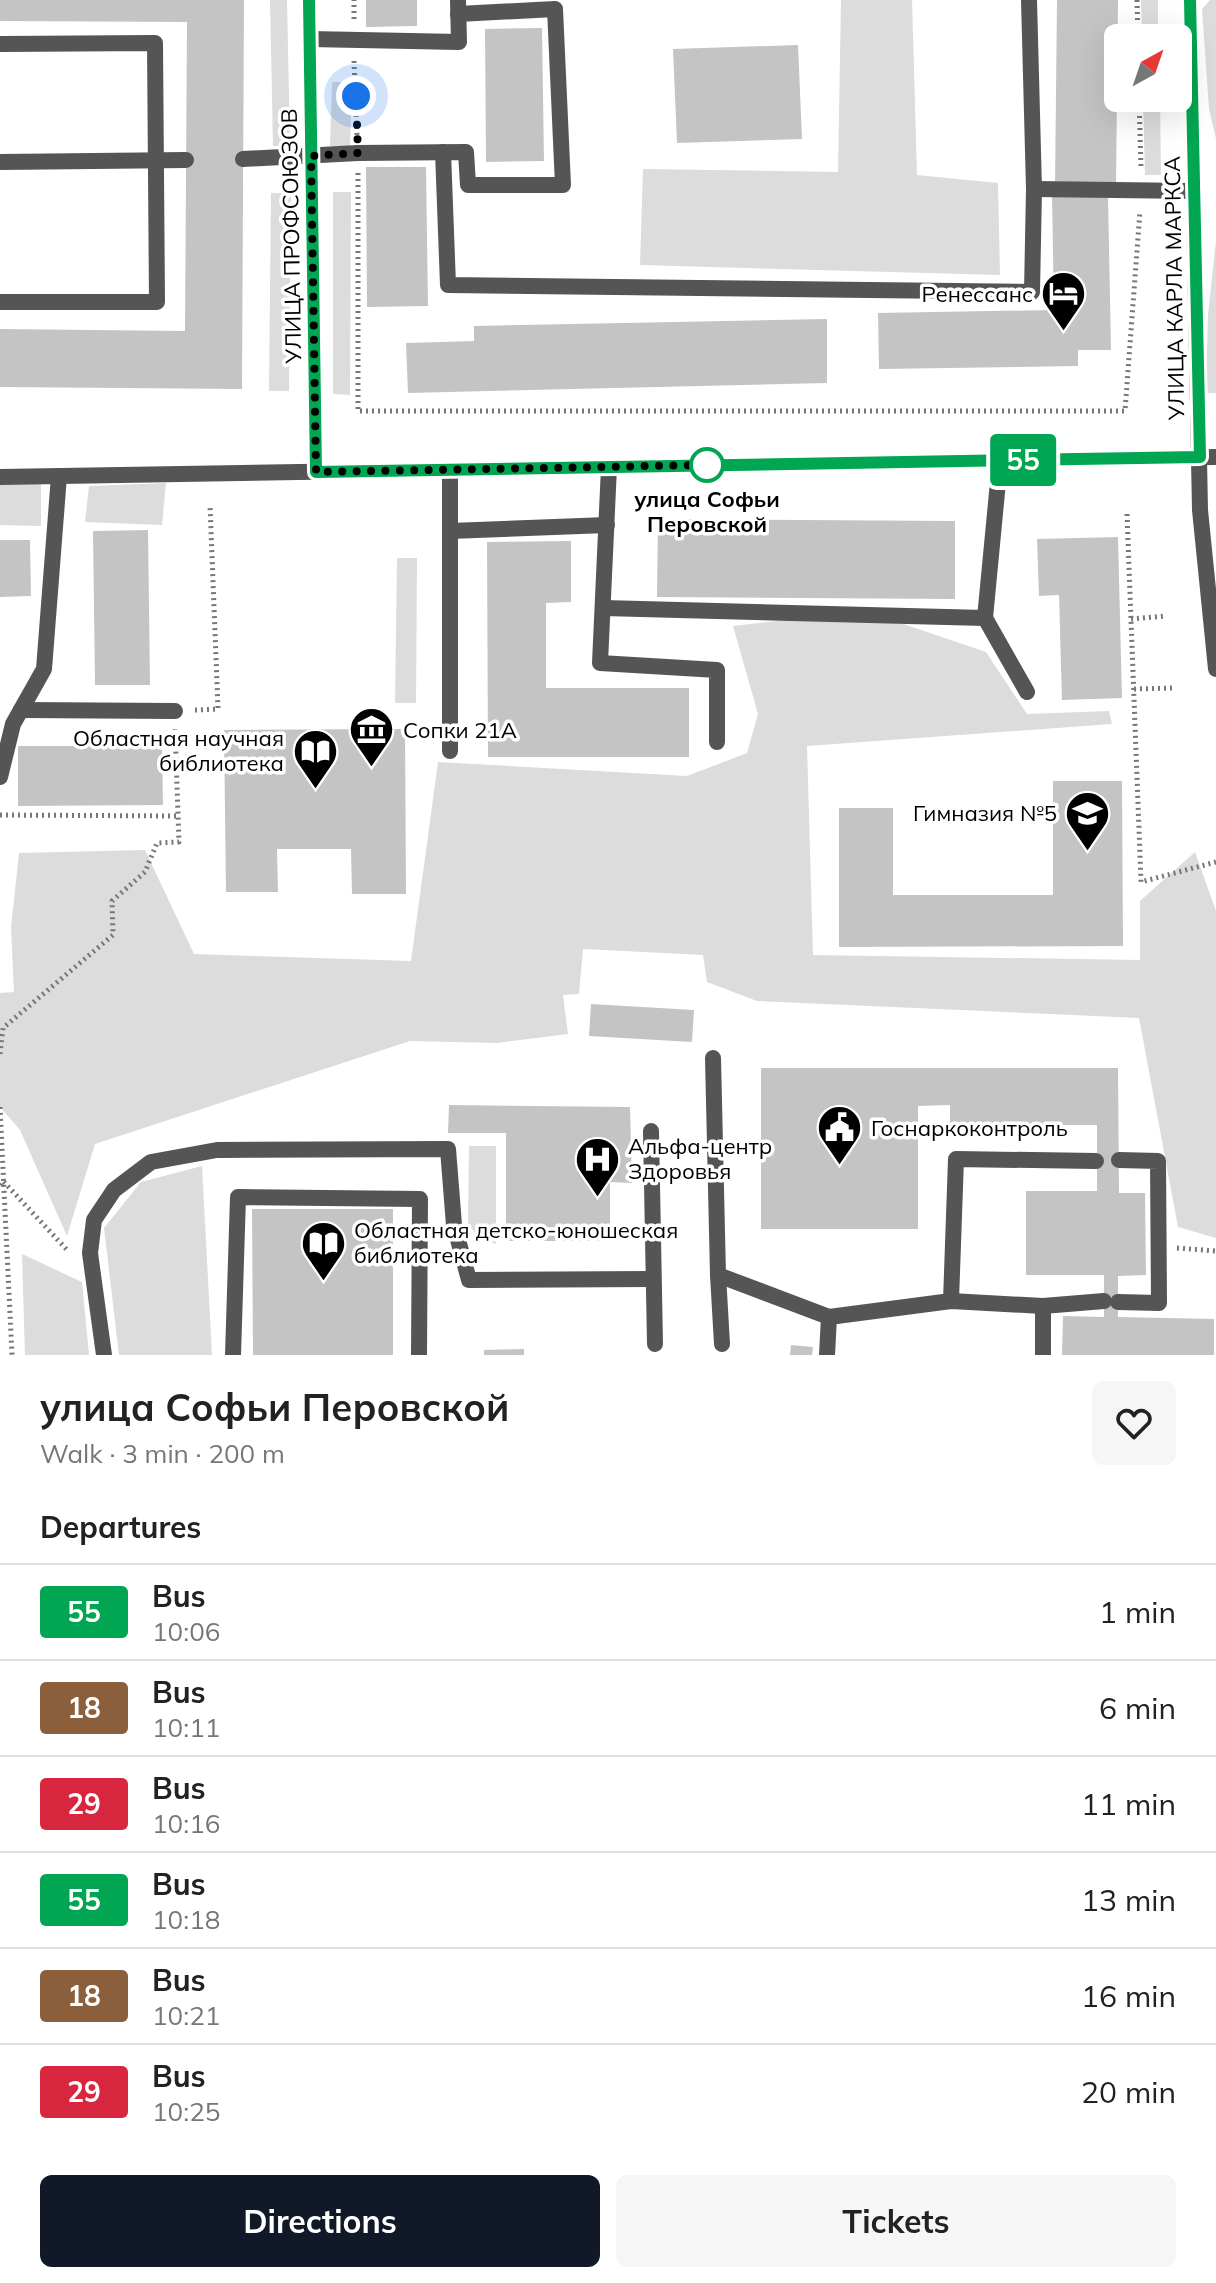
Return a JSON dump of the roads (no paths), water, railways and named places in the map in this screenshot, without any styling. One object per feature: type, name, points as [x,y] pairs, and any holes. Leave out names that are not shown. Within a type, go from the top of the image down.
[{"type":"street","name":"УЛИЦА ПРОФСОЮЗОВ","points":[[309,0],[316,472]]},
{"type":"street","points":[[443,152],[448,285],[1032,292],[1034,189],[1029,0]]},
{"type":"street","name":"УЛИЦА КАРЛА МАРКСА","points":[[1190,0],[1194,191],[1208,457],[1201,522],[1216,669]]},
{"type":"street","points":[[243,159],[466,152],[468,185],[563,185],[555,9],[458,7],[459,42],[310,39]]},
{"type":"street","points":[[0,44],[155,43],[157,302],[0,302]]},
{"type":"street","points":[[0,162],[186,160]]},
{"type":"street","points":[[1034,189],[1194,191]]},
{"type":"street","points":[[0,477],[1208,457]]},
{"type":"street","points":[[1000,461],[985,618],[1027,692]]},
{"type":"street","points":[[609,467],[600,663],[717,670],[717,742]]},
{"type":"street","points":[[450,470],[450,751]]},
{"type":"street","points":[[0,777],[13,724],[44,669],[59,476]]},
{"type":"street","points":[[450,531],[607,525]]},
{"type":"street","points":[[603,608],[985,618]]},
{"type":"street","points":[[21,710],[175,711]]},
{"type":"street","points":[[713,1058],[722,1344]]},
{"type":"street","points":[[651,1131],[655,1344]]},
{"type":"street","points":[[104,1355],[90,1253],[94,1220],[114,1190],[151,1162],[217,1150],[448,1149],[454,1225],[469,1280],[652,1279]]},
{"type":"street","points":[[951,1301],[956,1159],[1096,1161]]},
{"type":"street","points":[[718,1275],[829,1317],[951,1301],[1043,1306],[1111,1301],[1159,1303],[1158,1161],[1119,1160]]},
{"type":"street","points":[[233,1355],[238,1197],[254,1197],[420,1199],[419,1355]]},
{"type":"street","points":[[1043,1306],[1043,1355]]},
{"type":"street","points":[[827,1355],[829,1317]]},
{"type":"place","name":"Ренессанс","points":[[1064,333]]},
{"type":"place","name":"улица Софьи Перовской","points":[[707,465]]},
{"type":"place","name":"Сопки 21А","points":[[372,769]]},
{"type":"place","name":"Областная научная библиотека","points":[[315,790]]},
{"type":"place","name":"Гимназия №5","points":[[1088,852]]},
{"type":"place","name":"Госнаркоконтроль","points":[[840,1167]]},
{"type":"place","name":"Альфа-центр Здоровья","points":[[597,1198]]},
{"type":"place","name":"Областная детско-юношеская библиотека","points":[[323,1282]]}]
